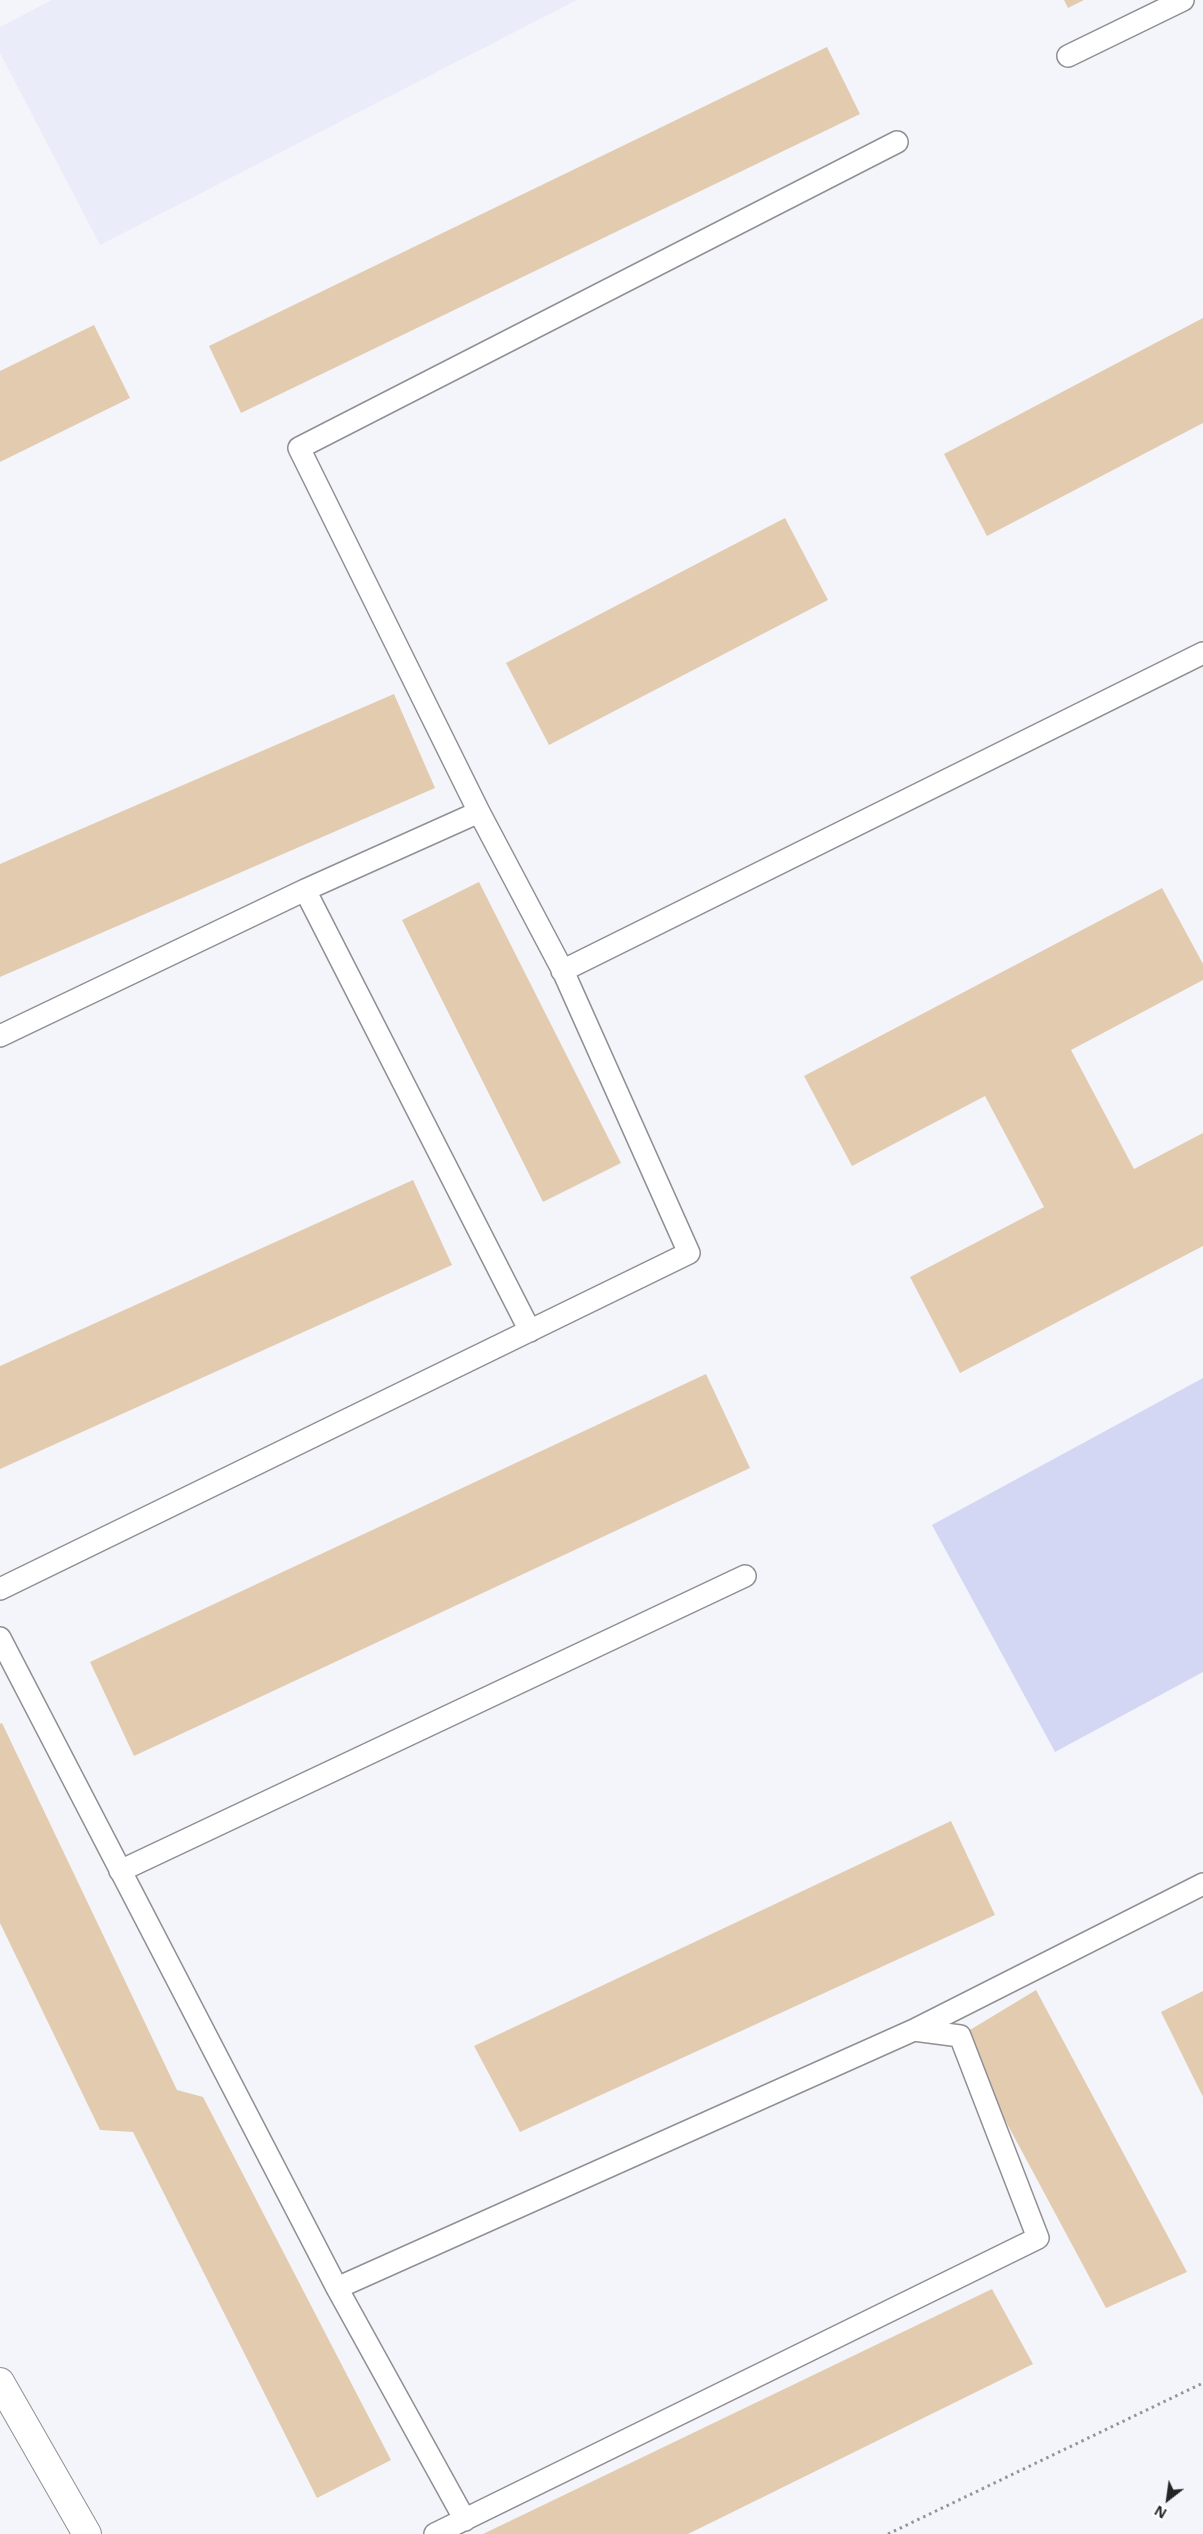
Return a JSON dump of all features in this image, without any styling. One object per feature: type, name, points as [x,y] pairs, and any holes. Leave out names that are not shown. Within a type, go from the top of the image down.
[{"type":"street","points":[[0,2382],[87,2534]]},
{"type":"lane","points":[[1068,56],[1183,0]]},
{"type":"lane","points":[[0,1589],[689,1253],[562,971],[479,812],[298,448],[898,142]]},
{"type":"lane","points":[[562,971],[1203,653]]},
{"type":"lane","points":[[0,1036],[304,890],[479,812]]},
{"type":"lane","points":[[304,890],[530,1331]]},
{"type":"lane","points":[[120,1870],[745,1576]]},
{"type":"lane","points":[[0,1638],[337,2288],[465,2520]]},
{"type":"lane","points":[[337,2288],[914,2030],[1203,1884]]},
{"type":"lane","points":[[435,2534],[1038,2238],[960,2036],[914,2030]]},
{"type":"path","points":[[888,2534],[1203,2383]]},
{"type":"shaded area","points":[[52,0],[577,0],[100,245],[0,53],[0,27]]},
{"type":"shaded area","points":[[1203,1378],[1203,1672],[1055,1752],[932,1525]]},
{"type":"building","points":[[1064,0],[1084,0],[1068,8]]},
{"type":"building","points":[[827,47],[860,114],[241,413],[209,346]]},
{"type":"building","points":[[1203,318],[1203,423],[987,536],[944,454]]},
{"type":"building","points":[[94,325],[130,398],[0,462],[0,371]]},
{"type":"building","points":[[785,518],[828,600],[549,745],[506,663]]},
{"type":"building","points":[[394,694],[435,788],[0,977],[0,864]]},
{"type":"building","points":[[479,882],[621,1163],[543,1202],[402,920]]},
{"type":"building","points":[[1162,888],[1203,964],[1203,980],[1071,1050],[1134,1169],[1203,1133],[1203,1246],[960,1373],[910,1277],[1044,1207],[985,1096],[852,1166],[804,1076]]},
{"type":"building","points":[[413,1180],[452,1265],[0,1469],[0,1366]]},
{"type":"building","points":[[706,1374],[750,1468],[134,1756],[90,1662]]},
{"type":"building","points":[[2,1723],[177,2090],[203,2097],[391,2460],[317,2498],[133,2132],[100,2130],[0,1923],[0,1724]]},
{"type":"building","points":[[951,1821],[995,1915],[520,2132],[474,2046]]},
{"type":"building","points":[[1036,1990],[1187,2272],[1106,2308],[960,2036]]},
{"type":"building","points":[[1203,1991],[1203,2097],[1161,2012]]},
{"type":"building","points":[[992,2289],[1033,2364],[688,2534],[483,2534]]}]
